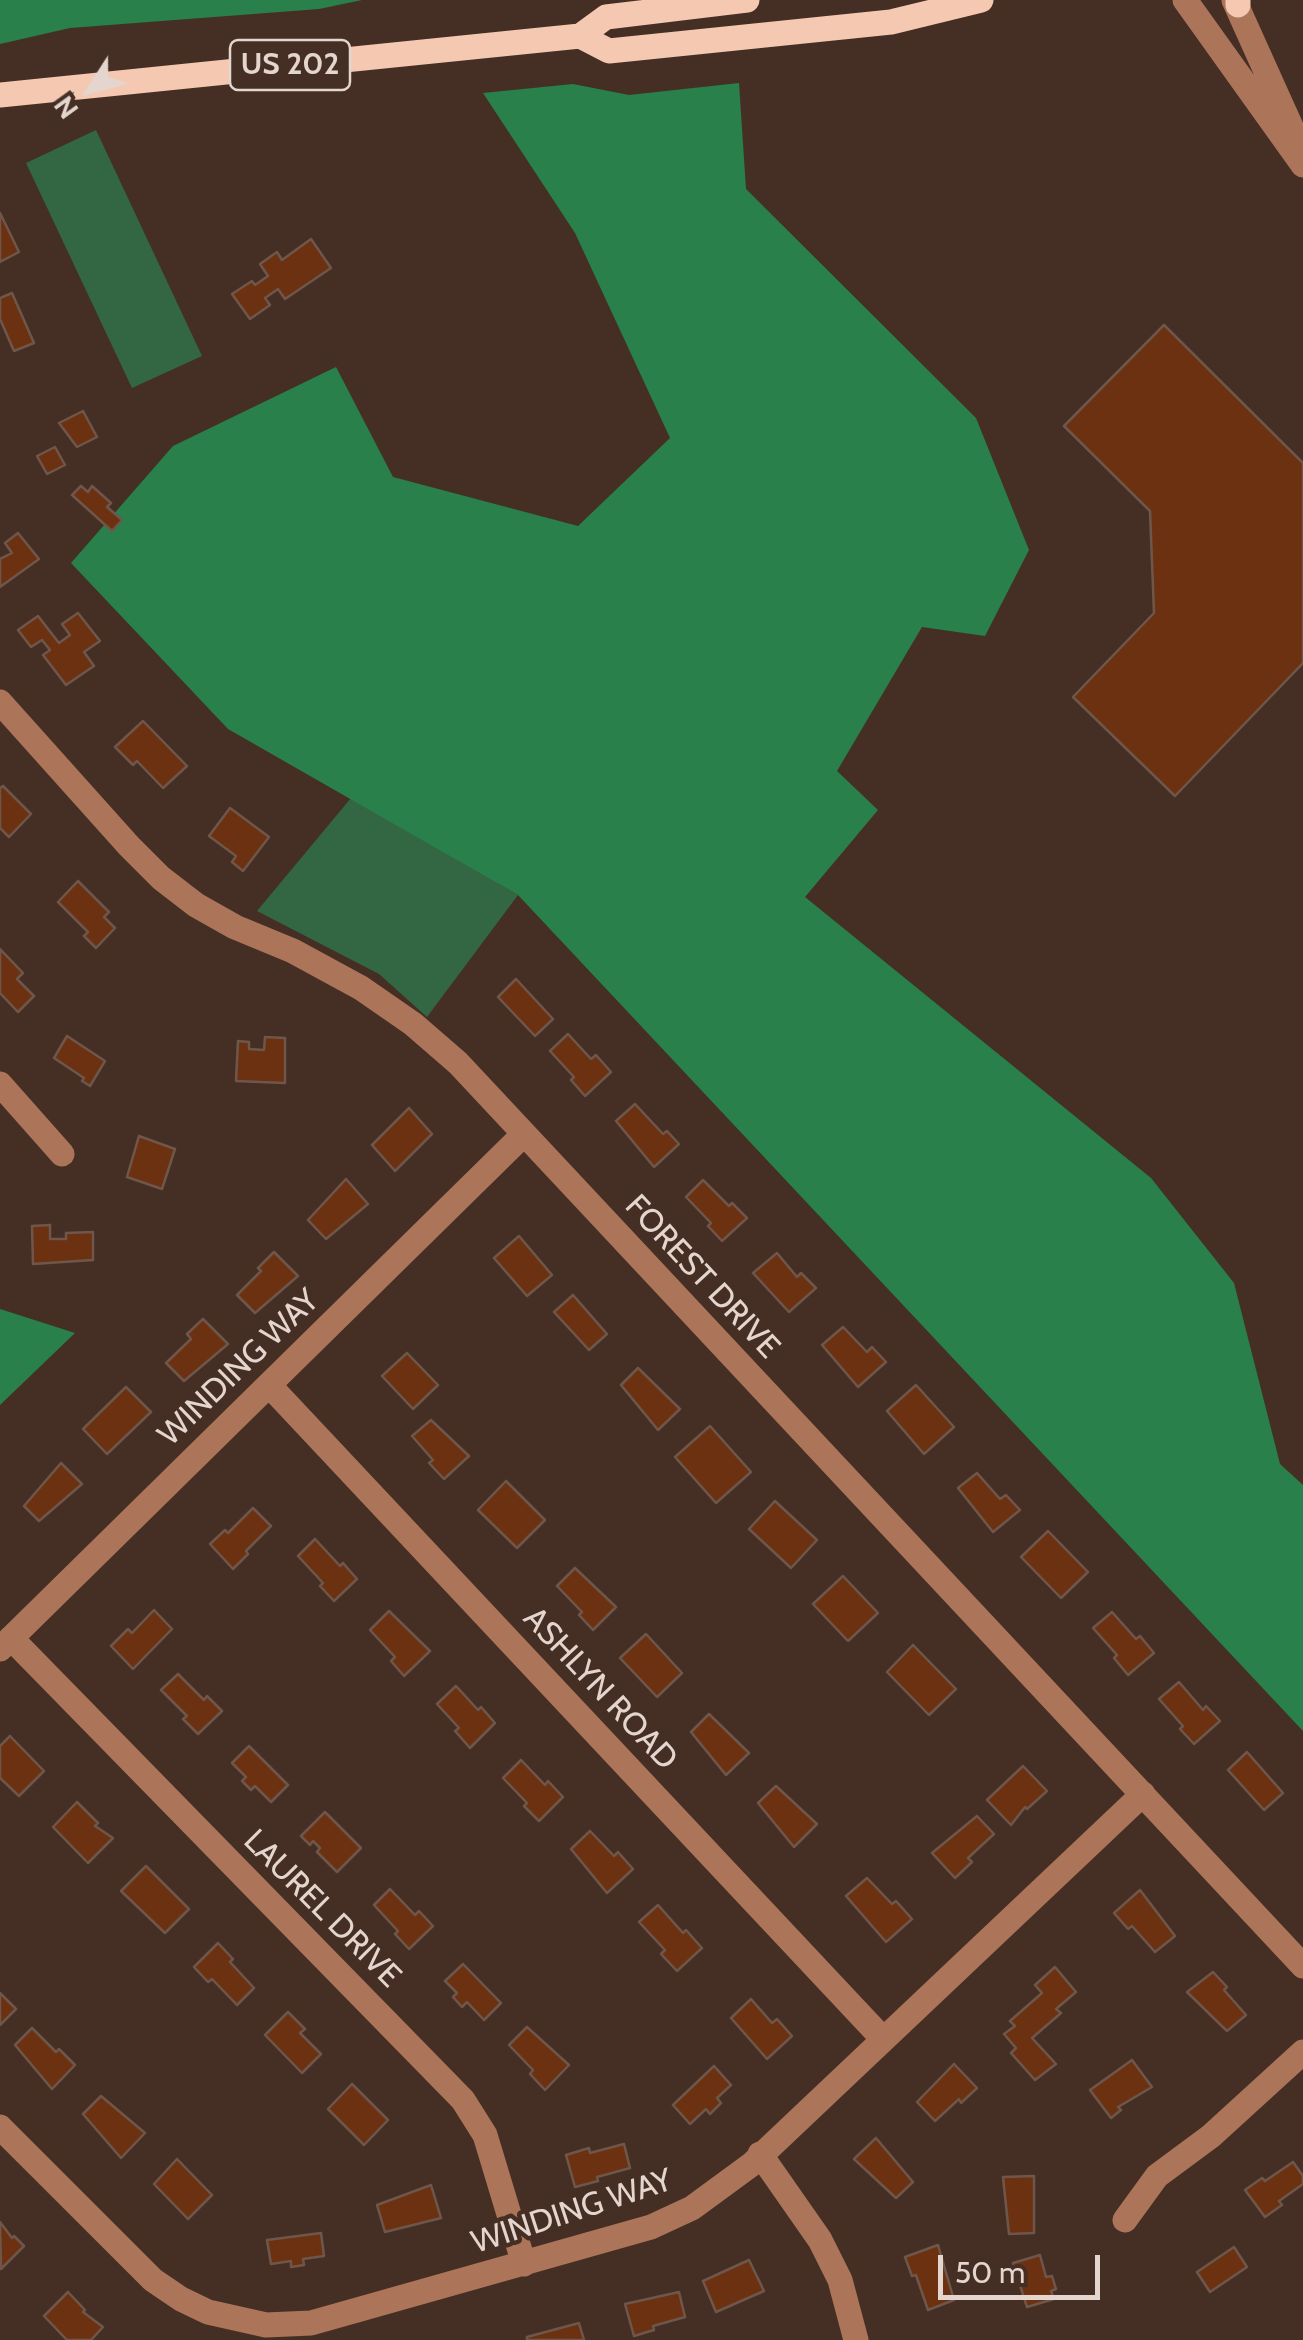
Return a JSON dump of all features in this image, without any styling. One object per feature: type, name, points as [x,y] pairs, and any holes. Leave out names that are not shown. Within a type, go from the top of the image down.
[{"type":"main road","name":"US 202","points":[[0,95],[580,36],[606,17],[747,0]]},
{"type":"main road","name":"US 202","points":[[580,36],[608,51],[891,22],[981,0]]},
{"type":"street","points":[[1185,0],[1303,165]]},
{"type":"street","points":[[1237,2],[1303,154]]},
{"type":"street","name":"FOREST DRIVE","points":[[0,702],[161,878],[236,927],[312,960],[361,988],[458,1062],[1303,1966]]},
{"type":"street","points":[[0,1084],[62,1154]]},
{"type":"street","name":"WINDING WAY","points":[[6,1643],[524,1134]]},
{"type":"street","name":"ASHLYN ROAD","points":[[269,1385],[882,2039]]},
{"type":"street","name":"LAUREL DRIVE","points":[[6,1643],[463,2100],[484,2135],[524,2264]]},
{"type":"street","name":"WINDING WAY","points":[[0,2127],[153,2280],[180,2299],[236,2320],[266,2325],[310,2324],[651,2227],[716,2192],[760,2154],[1143,1794]]},
{"type":"street","points":[[1125,2220],[1157,2176],[1211,2136],[1303,2052]]},
{"type":"street","points":[[760,2154],[820,2240],[840,2280],[856,2340]]},
{"type":"green space","points":[[0,0],[362,0],[319,9],[70,28],[0,44]]},
{"type":"green space","points":[[739,83],[746,189],[976,418],[1029,550],[985,636],[922,627],[837,771],[878,810],[805,897],[1151,1178],[1234,1283],[1280,1464],[1303,1485],[1303,1731],[518,895],[228,729],[71,563],[173,446],[336,367],[393,477],[578,526],[670,438],[575,233],[483,93],[573,84],[629,95]]},
{"type":"green space","points":[[96,130],[202,356],[132,388],[26,163]]},
{"type":"green space","points":[[351,798],[518,895],[427,1017],[379,974],[257,911]]},
{"type":"green space","points":[[0,1309],[75,1333],[0,1405]]},
{"type":"building","points":[[0,213],[19,252],[0,262]]},
{"type":"building","points":[[311,239],[331,268],[285,299],[278,289],[265,298],[270,305],[250,319],[232,294],[268,276],[260,264],[277,252],[282,260]]},
{"type":"building","points":[[12,293],[34,343],[14,351],[0,319],[0,298]]},
{"type":"building","points":[[1164,325],[1303,463],[1303,663],[1175,796],[1073,697],[1154,613],[1150,511],[1064,426]]},
{"type":"building","points":[[83,411],[97,437],[77,447],[59,423]]},
{"type":"building","points":[[55,447],[65,465],[47,474],[37,456]]},
{"type":"building","points":[[81,486],[88,492],[92,486],[111,503],[107,507],[122,520],[112,531],[72,495]]},
{"type":"building","points":[[18,533],[39,559],[0,587],[0,559],[12,553],[5,543]]},
{"type":"building","points":[[78,613],[100,641],[84,652],[94,666],[66,685],[43,655],[50,650],[42,640],[31,647],[18,630],[38,616],[59,643],[70,635],[62,624]]},
{"type":"building","points":[[143,721],[187,766],[163,788],[137,761],[133,765],[115,747]]},
{"type":"building","points":[[3,786],[31,814],[9,837],[0,828]]},
{"type":"building","points":[[230,808],[269,837],[243,871],[232,862],[236,856],[209,836]]},
{"type":"building","points":[[78,881],[109,912],[104,917],[115,928],[96,948],[84,936],[88,932],[58,902]]},
{"type":"building","points":[[0,949],[23,973],[17,979],[34,996],[18,1012],[0,993]]},
{"type":"building","points":[[516,979],[553,1019],[535,1036],[498,997]]},
{"type":"building","points":[[568,1034],[591,1059],[596,1055],[611,1072],[585,1096],[550,1051]]},
{"type":"building","points":[[67,1036],[105,1061],[90,1086],[54,1058]]},
{"type":"building","points":[[265,1037],[285,1038],[285,1083],[236,1081],[238,1041],[249,1042],[249,1049],[264,1050]]},
{"type":"building","points":[[635,1104],[663,1134],[667,1131],[679,1144],[654,1167],[616,1121]]},
{"type":"building","points":[[409,1108],[432,1134],[395,1171],[372,1145]]},
{"type":"building","points":[[139,1136],[175,1149],[162,1189],[127,1177]]},
{"type":"building","points":[[346,1179],[368,1204],[326,1239],[308,1220]]},
{"type":"building","points":[[703,1180],[747,1218],[722,1241],[686,1197]]},
{"type":"building","points":[[50,1225],[50,1239],[66,1239],[66,1233],[93,1232],[93,1260],[33,1264],[32,1226]]},
{"type":"building","points":[[519,1236],[552,1275],[527,1296],[494,1258]]},
{"type":"building","points":[[274,1252],[298,1276],[255,1313],[237,1295]]},
{"type":"building","points":[[777,1253],[797,1277],[801,1273],[816,1288],[789,1312],[753,1273]]},
{"type":"building","points":[[573,1295],[607,1334],[589,1350],[554,1312]]},
{"type":"building","points":[[203,1319],[228,1344],[184,1381],[166,1363],[191,1339],[187,1334]]},
{"type":"building","points":[[843,1327],[867,1352],[872,1347],[886,1362],[858,1387],[822,1345]]},
{"type":"building","points":[[407,1353],[438,1385],[413,1409],[382,1376]]},
{"type":"building","points":[[638,1368],[680,1409],[658,1430],[621,1385]]},
{"type":"building","points":[[916,1385],[954,1427],[924,1454],[887,1411]]},
{"type":"building","points":[[126,1387],[151,1412],[107,1454],[83,1429]]},
{"type":"building","points":[[431,1420],[469,1456],[444,1479],[412,1436]]},
{"type":"building","points":[[710,1426],[751,1472],[716,1503],[675,1457]]},
{"type":"building","points":[[61,1463],[82,1484],[39,1521],[24,1506]]},
{"type":"building","points":[[977,1473],[1000,1499],[1006,1495],[1020,1510],[993,1532],[958,1488]]},
{"type":"building","points":[[506,1481],[545,1520],[517,1548],[478,1510]]},
{"type":"building","points":[[775,1501],[817,1540],[791,1568],[749,1529]]},
{"type":"building","points":[[253,1508],[271,1526],[233,1569],[210,1544],[225,1530],[228,1533]]},
{"type":"building","points":[[1048,1531],[1088,1572],[1061,1598],[1021,1557]]},
{"type":"building","points":[[315,1539],[357,1579],[334,1601],[298,1556]]},
{"type":"building","points":[[575,1568],[616,1607],[593,1630],[557,1586]]},
{"type":"building","points":[[843,1576],[878,1613],[848,1641],[813,1604]]},
{"type":"building","points":[[154,1610],[172,1629],[133,1669],[111,1646],[128,1629],[132,1633]]},
{"type":"building","points":[[389,1611],[430,1651],[404,1676],[391,1661],[395,1657],[370,1630]]},
{"type":"building","points":[[1112,1612],[1154,1653],[1128,1675],[1114,1658],[1117,1655],[1093,1628]]},
{"type":"building","points":[[646,1634],[682,1673],[657,1697],[620,1658]]},
{"type":"building","points":[[913,1645],[956,1689],[929,1715],[887,1672]]},
{"type":"building","points":[[178,1674],[204,1700],[207,1696],[222,1711],[198,1734],[183,1719],[187,1716],[161,1690]]},
{"type":"building","points":[[1179,1682],[1203,1710],[1206,1706],[1220,1721],[1194,1744],[1159,1699]]},
{"type":"building","points":[[456,1686],[495,1723],[470,1748],[455,1731],[459,1728],[437,1704]]},
{"type":"building","points":[[709,1714],[749,1753],[726,1775],[691,1732]]},
{"type":"building","points":[[10,1736],[44,1771],[19,1796],[0,1778],[0,1746]]},
{"type":"building","points":[[249,1746],[288,1785],[271,1802],[255,1786],[251,1790],[242,1781],[246,1777],[232,1763]]},
{"type":"building","points":[[1247,1752],[1283,1793],[1264,1810],[1228,1770]]},
{"type":"building","points":[[521,1760],[563,1797],[539,1821],[503,1778]]},
{"type":"building","points":[[1023,1766],[1047,1791],[1025,1807],[1011,1825],[987,1800]]},
{"type":"building","points":[[776,1786],[817,1824],[794,1847],[758,1803]]},
{"type":"building","points":[[77,1802],[98,1823],[95,1826],[113,1838],[88,1863],[53,1827]]},
{"type":"building","points":[[325,1812],[361,1848],[337,1872],[317,1852],[320,1848],[313,1841],[310,1845],[301,1836]]},
{"type":"building","points":[[977,1816],[994,1834],[968,1858],[972,1862],[955,1878],[932,1853]]},
{"type":"building","points":[[590,1831],[633,1869],[607,1893],[571,1849]]},
{"type":"building","points":[[146,1866],[189,1909],[165,1933],[121,1891]]},
{"type":"building","points":[[867,1878],[912,1919],[886,1942],[846,1896]]},
{"type":"building","points":[[390,1889],[415,1915],[419,1911],[433,1926],[409,1949],[374,1905]]},
{"type":"building","points":[[1140,1890],[1175,1936],[1155,1952],[1114,1913]]},
{"type":"building","points":[[658,1905],[702,1948],[677,1971],[661,1954],[665,1950],[639,1922]]},
{"type":"building","points":[[218,1943],[254,1988],[237,2005],[194,1967]]},
{"type":"building","points":[[463,1964],[501,2003],[484,2020],[467,2002],[462,2007],[453,1997],[457,1993],[445,1981]]},
{"type":"building","points":[[1055,1967],[1076,1992],[1056,2009],[1061,2013],[1032,2038],[1056,2064],[1035,2080],[1011,2053],[1016,2048],[1004,2034],[1015,2026],[1010,2021],[1042,1993],[1035,1985]]},
{"type":"building","points":[[1213,1972],[1246,2015],[1227,2031],[1187,1992]]},
{"type":"building","points":[[0,1993],[16,2009],[0,2025]]},
{"type":"building","points":[[751,1999],[772,2023],[777,2019],[792,2036],[767,2059],[731,2018]]},
{"type":"building","points":[[288,2012],[305,2029],[300,2033],[321,2054],[302,2073],[265,2035]]},
{"type":"building","points":[[527,2027],[569,2065],[545,2090],[530,2074],[533,2070],[509,2045]]},
{"type":"building","points":[[32,2028],[75,2065],[52,2089],[15,2045]]},
{"type":"building","points":[[1132,2060],[1152,2087],[1118,2107],[1121,2110],[1111,2118],[1090,2090]]},
{"type":"building","points":[[954,2064],[977,2088],[935,2121],[917,2102]]},
{"type":"building","points":[[714,2066],[731,2085],[717,2098],[721,2103],[710,2114],[706,2109],[690,2124],[673,2105]]},
{"type":"building","points":[[352,2084],[388,2120],[364,2145],[328,2109]]},
{"type":"building","points":[[101,2096],[145,2133],[121,2158],[83,2114]]},
{"type":"building","points":[[876,2138],[913,2182],[896,2198],[854,2159]]},
{"type":"building","points":[[624,2144],[630,2168],[575,2187],[566,2155]]},
{"type":"building","points":[[177,2159],[212,2195],[188,2219],[154,2184]]},
{"type":"building","points":[[1293,2162],[1303,2176],[1303,2184],[1265,2217],[1245,2190]]},
{"type":"building","points":[[1034,2176],[1034,2233],[1009,2234],[1003,2177]]},
{"type":"building","points":[[431,2185],[441,2218],[385,2232],[377,2205]]},
{"type":"building","points":[[0,2222],[24,2246],[1,2269]]},
{"type":"building","points":[[321,2233],[324,2256],[303,2259],[304,2265],[291,2267],[291,2261],[271,2264],[267,2240]]},
{"type":"building","points":[[938,2245],[954,2300],[928,2310],[905,2257]]},
{"type":"building","points":[[1234,2247],[1247,2267],[1210,2292],[1197,2272]]},
{"type":"building","points":[[1040,2255],[1046,2277],[1052,2276],[1054,2299],[1027,2307],[1013,2263]]},
{"type":"building","points":[[749,2260],[764,2291],[716,2312],[703,2281]]},
{"type":"building","points":[[68,2292],[83,2312],[103,2327],[91,2340],[67,2340],[44,2316]]},
{"type":"building","points":[[679,2292],[685,2317],[634,2336],[625,2304]]},
{"type":"building","points":[[579,2323],[584,2340],[527,2340],[527,2337]]}]
